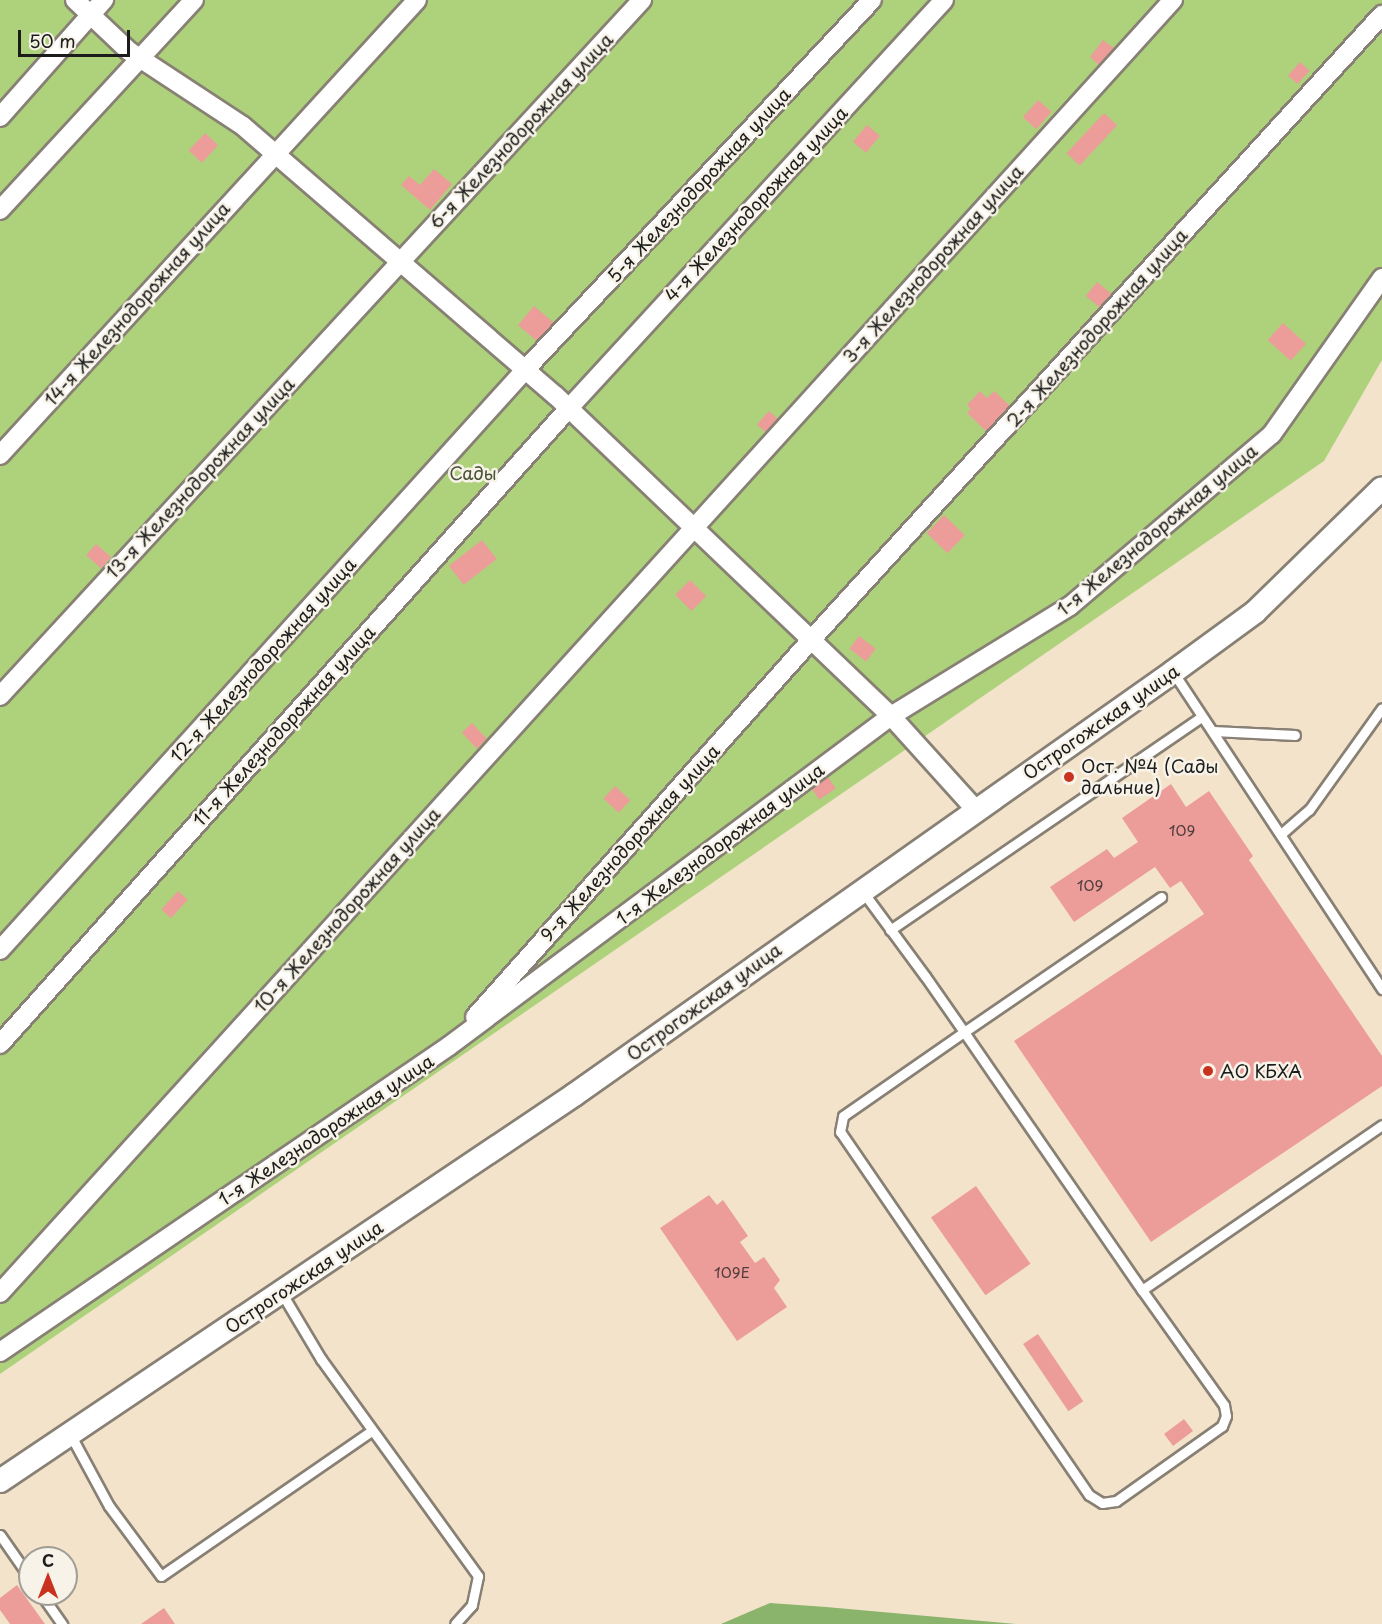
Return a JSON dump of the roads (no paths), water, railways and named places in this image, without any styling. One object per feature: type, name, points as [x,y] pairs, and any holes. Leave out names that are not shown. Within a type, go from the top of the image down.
[{"type":"street","points":[[75,0],[141,58],[243,126],[568,408],[891,716],[976,810]]},
{"type":"street","points":[[0,117],[104,0]]},
{"type":"street","points":[[0,210],[194,0]]},
{"type":"street","name":"14-я Железнодорожная улица","points":[[0,455],[274,153],[417,0]]},
{"type":"street","name":"6-я Железнодорожная улица","points":[[399,261],[642,0]]},
{"type":"street","name":"5-я Железнодорожная улица","points":[[525,370],[872,0]]},
{"type":"street","name":"4-я Железнодорожная улица","points":[[568,408],[944,0]]},
{"type":"street","name":"3-я Железнодорожная улица","points":[[693,527],[1173,0]]},
{"type":"street","name":"2-я Железнодорожная улица","points":[[811,640],[1382,15]]},
{"type":"street","name":"13-я Железнодорожная улица","points":[[0,696],[399,261]]},
{"type":"street","name":"1-я Железнодорожная улица","points":[[0,1352],[449,1046],[891,716],[1071,606],[1272,434],[1382,278]]},
{"type":"street","name":"12-я Железнодорожная улица","points":[[0,950],[525,370]]},
{"type":"street","name":"11-я Железнодорожная улица","points":[[0,1044],[568,408]]},
{"type":"street","name":"Острогожская улица","points":[[0,1480],[574,1095],[861,890],[1173,672],[1255,612],[1382,488]]},
{"type":"street","name":"10-я Железнодорожная улица","points":[[0,1293],[693,527]]},
{"type":"street","name":"9-я Железнодорожная улица","points":[[449,1046],[811,640]]},
{"type":"lane","points":[[1173,672],[1382,989]]},
{"type":"lane","points":[[1281,834],[1309,810],[1382,708]]},
{"type":"lane","points":[[890,930],[1202,716]]},
{"type":"lane","points":[[1213,731],[1295,735]]},
{"type":"lane","points":[[861,890],[964,1032],[1224,1405],[1226,1416],[1222,1426],[1116,1501],[1102,1503],[1089,1495],[840,1132],[843,1116],[964,1032],[1161,897]]},
{"type":"lane","points":[[1142,1290],[1382,1125]]},
{"type":"lane","points":[[281,1292],[321,1359],[478,1576],[472,1605],[455,1624]]},
{"type":"lane","points":[[70,1434],[109,1506],[161,1576],[371,1431]]},
{"type":"lane","points":[[0,1535],[18,1561]]},
{"type":"lane","points":[[49,1606],[62,1624]]},
{"type":"place","name":"Ост. №4 (Сады дальние)","points":[[1069,777]]},
{"type":"place","name":"АО КБХА","points":[[1208,1071]]},
{"type":"park label","name":"Сады","points":[[473,473]]}]
